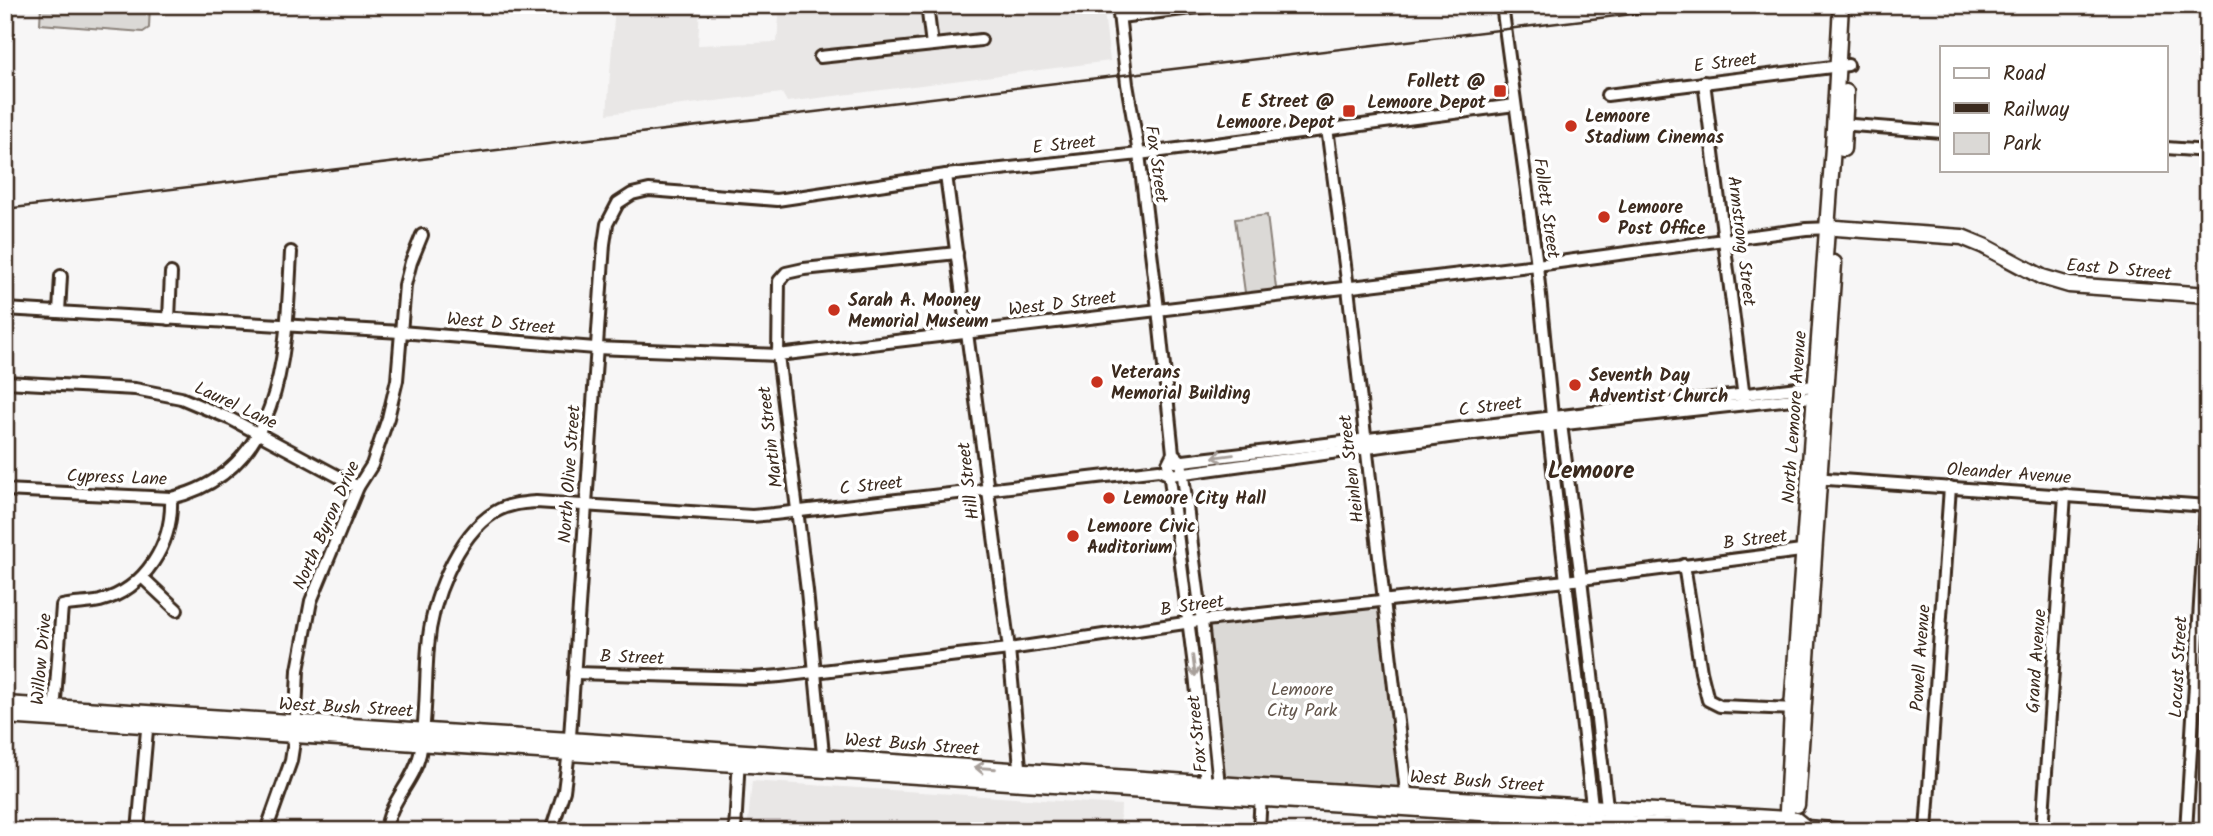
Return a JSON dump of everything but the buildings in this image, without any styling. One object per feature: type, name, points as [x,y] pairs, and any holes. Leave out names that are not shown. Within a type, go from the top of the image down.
[{"type":"main road","name":"North Lemoore Avenue","points":[[1841,5],[1843,65]]},
{"type":"main road","name":"North Lemoore Avenue","points":[[1795,827],[1798,709],[1843,65],[1850,5]]},
{"type":"main road","name":"East D Street","points":[[1831,228],[1962,237],[2042,277],[2069,285],[2208,295]]},
{"type":"main road","name":"West Bush Street","points":[[5,704],[54,713],[148,720],[1407,801],[1533,817],[1601,815],[1847,831]]},
{"type":"main road","name":"West Bush Street","points":[[5,716],[54,713]]},
{"type":"main road","name":"West Bush Street","points":[[1601,815],[1753,831]]},
{"type":"street","points":[[927,5],[932,45]]},
{"type":"street","name":"Fox Street","points":[[1118,5],[1158,310],[1188,622],[1213,788]]},
{"type":"street","points":[[1120,18],[1215,5]]},
{"type":"street","name":"Follett Street","points":[[1502,5],[1537,265],[1554,422],[1566,581],[1601,815]]},
{"type":"street","points":[[820,57],[981,40]]},
{"type":"street","name":"E Street","points":[[1607,95],[1843,65]]},
{"type":"street","name":"Armstrong Street","points":[[1704,82],[1744,399]]},
{"type":"street","name":"E Street","points":[[618,203],[632,194],[656,190],[777,200],[946,175],[1515,105]]},
{"type":"street","points":[[1840,124],[1940,132]]},
{"type":"street","name":"Heinlen Street","points":[[1327,128],[1407,801]]},
{"type":"street","points":[[2168,148],[2208,151]]},
{"type":"street","name":"Hill Street","points":[[946,175],[1009,649],[1021,777]]},
{"type":"street","name":"North Olive Street","points":[[551,831],[564,791],[569,745],[604,244],[607,224],[618,203]]},
{"type":"street","name":"West D Street","points":[[5,309],[401,332],[595,348],[778,355],[1831,228]]},
{"type":"street","name":"North Byron Drive","points":[[266,831],[288,774],[295,729],[298,670],[311,601],[358,487],[372,465],[388,418],[397,380],[405,285],[422,235]]},
{"type":"street","name":"Cypress Lane","points":[[5,490],[171,498],[192,493],[225,475],[241,458],[272,404],[279,380],[287,325],[291,252]]},
{"type":"street","name":"Martin Street","points":[[824,764],[778,355],[779,281],[786,273],[957,253]]},
{"type":"street","points":[[169,319],[171,273]]},
{"type":"street","points":[[59,312],[61,276]]},
{"type":"street","name":"Laurel Lane","points":[[5,382],[135,389],[203,405],[358,487]]},
{"type":"street","name":"C Street","points":[[386,831],[394,804],[417,766],[422,736],[428,646],[440,590],[468,537],[488,517],[513,504],[536,502],[752,516],[986,490],[1171,464],[1820,390]]},
{"type":"street","name":"Follett Street","points":[[1554,422],[1581,579],[1601,815]]},
{"type":"street","name":"C Street","points":[[1183,473],[1366,443]]},
{"type":"street","name":"Fox Street","points":[[1171,464],[1183,473],[1202,621],[1213,788]]},
{"type":"street","name":"Oleander Avenue","points":[[1814,478],[2207,506]]},
{"type":"street","name":"Powell Avenue","points":[[1926,831],[1950,487]]},
{"type":"street","name":"Grand Avenue","points":[[2042,831],[2066,495]]},
{"type":"street","name":"Willow Drive","points":[[54,713],[62,606],[109,598],[142,577],[164,542],[169,526],[171,498]]},
{"type":"street","name":"Locust Street","points":[[2186,831],[2202,651],[2207,506]]},
{"type":"street","name":"B Street","points":[[574,673],[753,678],[1009,649],[1188,622],[1566,581],[1809,550]]},
{"type":"street","points":[[1684,565],[1700,672],[1708,700],[1720,706],[1798,709]]},
{"type":"street","points":[[142,577],[177,610]]},
{"type":"street","points":[[138,831],[148,720]]},
{"type":"street","points":[[735,831],[739,758]]},
{"type":"street","points":[[1259,831],[1261,793]]},
{"type":"shaded area","points":[[615,5],[700,5],[698,45],[777,42],[780,5],[1103,5],[1110,61],[787,102],[782,93],[607,114]]},
{"type":"shaded area","points":[[752,781],[1121,805],[1120,831],[747,831]]},
{"type":"green space","points":[[41,5],[150,5],[149,28],[143,32],[40,24]]},
{"type":"green space","points":[[1267,215],[1277,296],[1246,300],[1235,219]]},
{"type":"green space","name":"Lemoore City Park","points":[[1383,600],[1406,795],[1219,785],[1202,621]]},
{"type":"railway","points":[[5,209],[1708,5]]},
{"type":"place","name":"Follett @ Lemoore Depot","points":[[1500,91]]},
{"type":"place","name":"E Street @ Lemoore Depot","points":[[1349,111]]},
{"type":"place","name":"Lemoore Stadium Cinemas","points":[[1571,126]]},
{"type":"place","name":"Lemoore Post Office","points":[[1604,217]]},
{"type":"place","name":"Sarah A. Mooney Memorial Museum","points":[[834,310]]},
{"type":"place","name":"Veterans Memorial Building","points":[[1097,382]]},
{"type":"place","name":"Seventh Day Adventist Church","points":[[1575,385]]},
{"type":"place","name":"Lemoore City Hall","points":[[1109,498]]},
{"type":"place","name":"Lemoore Civic Auditorium","points":[[1073,536]]},
{"type":"district","name":"Lemoore","points":[[1591,470]]}]
